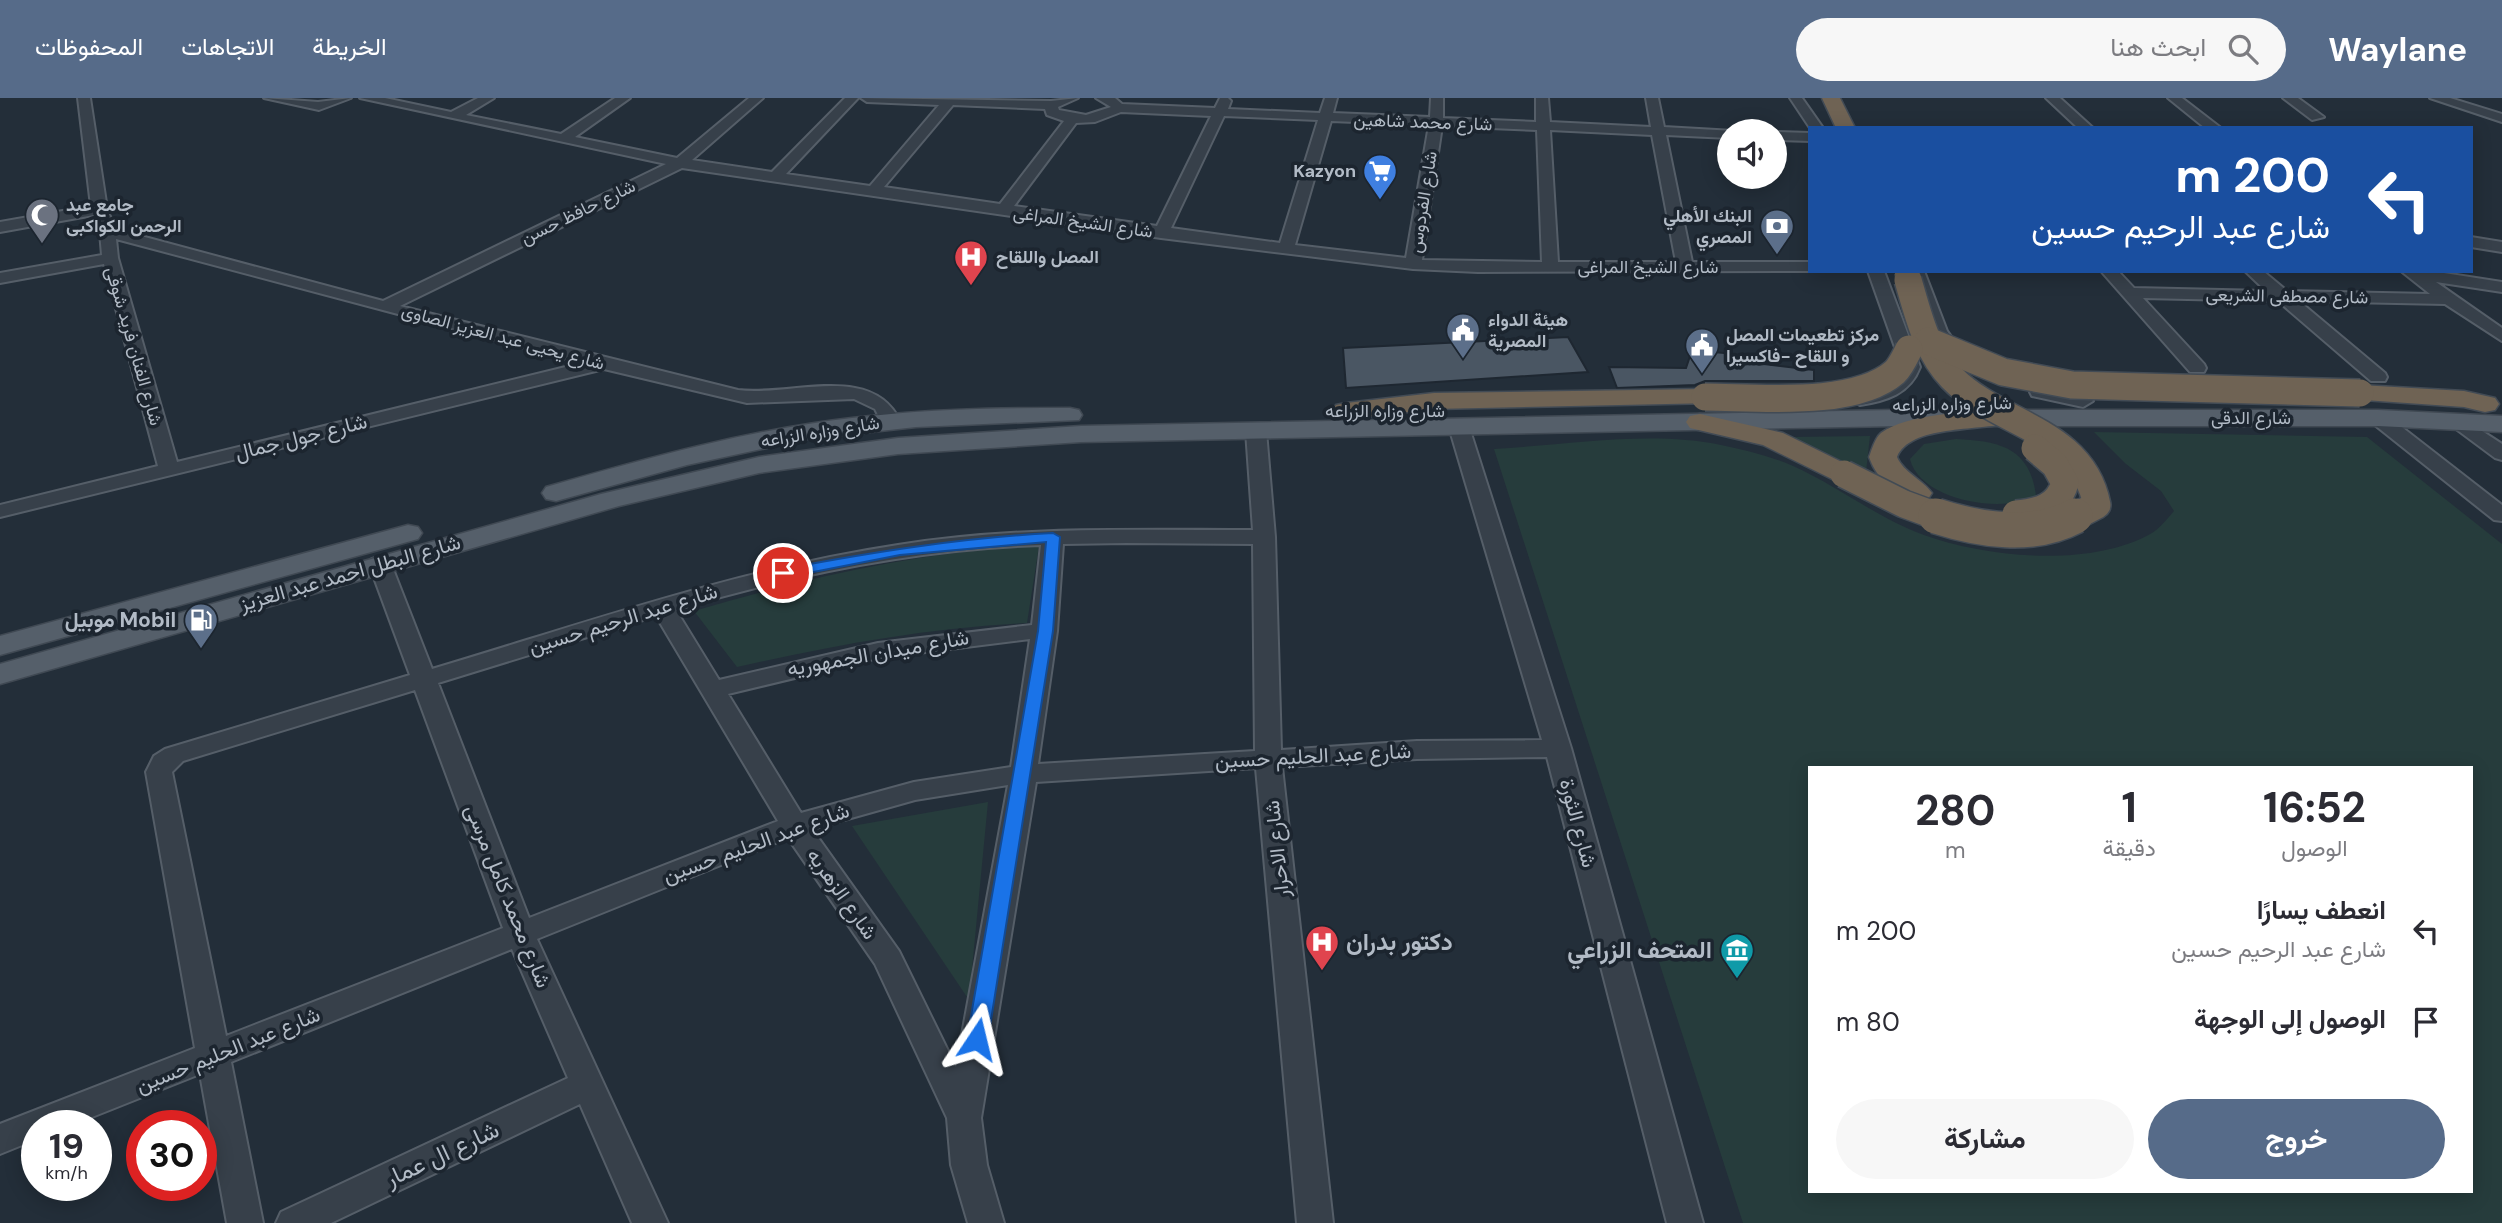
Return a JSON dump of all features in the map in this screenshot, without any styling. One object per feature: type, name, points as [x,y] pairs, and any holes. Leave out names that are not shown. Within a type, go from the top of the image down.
[{"type":"highway","points":[[1807,98],[1819,121],[1818,126]]},
{"type":"highway","points":[[1819,98],[1832,126]]},
{"type":"highway","points":[[1833,98],[1848,126]]},
{"type":"highway","points":[[1846,98],[1860,126]]},
{"type":"highway","points":[[1886,273],[1918,337],[1938,390],[2037,449],[2055,465],[2065,482],[2063,496],[2053,506],[2028,513],[2004,515],[1976,512],[1917,493],[1901,484],[1888,470],[1883,457],[1890,440],[1910,429],[1999,417]]},
{"type":"highway","points":[[1703,409],[1773,439],[1899,504],[1940,519],[2007,531],[2062,525],[2097,505],[2097,487],[2090,473],[2049,439],[1969,393],[1941,366],[1918,337],[1905,273]]},
{"type":"highway","points":[[1918,337],[2003,372],[2072,385],[2369,385],[2464,399],[2496,410]]},
{"type":"highway","points":[[1346,411],[1434,401],[1703,409],[1843,392],[1871,385],[1891,375],[1918,337]]},
{"type":"main road","name":"شارع وزاره الزراعه","points":[[696,465],[777,437],[947,416],[1481,412],[2083,401]]},
{"type":"main road","name":"شارع الدقى","points":[[2083,401],[2496,410]]},
{"type":"main road","name":"شارع وزاره الزراعه","points":[[696,465],[759,465],[856,451],[981,440],[1459,427],[1703,409],[1999,417]]},
{"type":"main road","name":"شارع الدقى","points":[[1999,417],[2378,418],[2459,422],[2496,410]]},
{"type":"main road","points":[[947,416],[946,423],[956,435],[981,440]]},
{"type":"main road","points":[[856,451],[878,440],[889,427],[890,421]]},
{"type":"main road","name":"شارع البطل احمد عبد العزيز","points":[[0,674],[380,564],[696,465]]},
{"type":"main road","name":"شارع البطل احمد عبد العزيز","points":[[0,646],[696,465]]},
{"type":"street","name":"شارع الفنان فريد شوقى","points":[[84,98],[99,209],[108,232],[110,258],[169,470]]},
{"type":"street","points":[[275,98],[319,106],[345,98]]},
{"type":"street","name":"شارع الشيخ المراغى","points":[[366,98],[680,163],[1161,233],[1413,264],[1808,267]]},
{"type":"street","points":[[455,115],[488,98]]},
{"type":"street","points":[[565,138],[624,98]]},
{"type":"street","name":"شارع حافظ حسن","points":[[386,306],[680,163],[757,98]]},
{"type":"street","points":[[775,177],[852,98]]},
{"type":"street","points":[[867,98],[1052,105],[1072,98]]},
{"type":"street","points":[[1052,105],[1051,109],[1057,114],[1073,118],[1107,115],[1118,108],[1114,102],[1102,98]]},
{"type":"street","points":[[1161,233],[1226,98]]},
{"type":"street","points":[[1286,249],[1331,98]]},
{"type":"street","name":"شارع الفردوس","points":[[1413,264],[1436,123],[1437,98]]},
{"type":"street","points":[[1542,98],[1550,267]]},
{"type":"street","points":[[1652,98],[1685,267]]},
{"type":"street","points":[[1796,98],[1816,126]]},
{"type":"street","points":[[2052,98],[2085,126]]},
{"type":"street","points":[[2174,98],[2211,126]]},
{"type":"street","points":[[2289,98],[2317,117]]},
{"type":"street","points":[[2436,98],[2502,118]]},
{"type":"street","points":[[873,191],[950,100]]},
{"type":"street","name":"شارع محمد شاهين","points":[[1118,108],[1717,134]]},
{"type":"street","points":[[1002,211],[1073,118]]},
{"type":"street","points":[[1787,136],[1808,137]]},
{"type":"street","points":[[0,227],[99,209]]},
{"type":"street","name":"شارع يحيى عبد العزيز الصاوى","points":[[108,232],[601,364],[750,397],[827,392],[857,394],[881,404],[889,412],[890,421]]},
{"type":"street","points":[[2473,242],[2502,247]]},
{"type":"street","points":[[0,278],[110,258]]},
{"type":"street","points":[[1877,273],[1918,337],[1997,379],[2083,401]]},
{"type":"street","points":[[1817,407],[1874,397],[1895,389],[1908,379],[1918,337],[1916,273]]},
{"type":"street","points":[[2111,273],[2197,368]]},
{"type":"street","points":[[2255,273],[2282,296],[2369,385]]},
{"type":"street","points":[[2411,273],[2497,333],[2502,357]]},
{"type":"street","points":[[2416,273],[2502,287]]},
{"type":"street","name":"شارع مصطفى الشريعى","points":[[2127,293],[2446,299]]},
{"type":"street","name":"شارع جول جمال","points":[[0,511],[601,364]]},
{"type":"street","points":[[2378,418],[2502,514]]},
{"type":"street","points":[[2459,422],[2502,454]]},
{"type":"street","name":"شارع الثورة","points":[[1459,427],[1558,748],[1685,1223]]},
{"type":"street","name":"شارع الاحرار","points":[[1255,431],[1264,537],[1268,758],[1315,1223]]},
{"type":"street","points":[[986,1223],[969,1165],[964,1118],[1045,631],[1053,537]]},
{"type":"street","name":"شارع عبد الرحيم حسين","points":[[213,1056],[159,772],[163,762],[174,755],[662,606],[759,579],[843,561],[975,542],[1053,537],[1264,537]]},
{"type":"street","name":"شارع محمد كامل مرسى","points":[[380,564],[520,934],[650,1223]]},
{"type":"street","name":"شارع الزهريه","points":[[662,606],[794,825],[888,959],[964,1118]]},
{"type":"street","name":"شارع ميدان الجمهوريه","points":[[713,690],[867,651],[956,637],[1045,631]]},
{"type":"street","name":"شارع عبد الحليم حسين","points":[[0,1139],[794,825],[914,791],[1023,774],[1417,750],[1558,748]]},
{"type":"street","points":[[213,1056],[245,1223]]},
{"type":"street","name":"شارع ال عمار","points":[[295,1223],[589,1084]]},
{"type":"green space","name":"المتحف الزراعي","points":[[2094,432],[2367,437],[2502,544],[2502,1223],[1743,1223],[1494,449],[1637,439],[1721,445],[1793,466],[1890,520],[1924,535],[1978,549],[2039,556],[2100,551],[2127,544],[2152,533],[2174,511],[2161,491],[2126,464]]},
{"type":"green space","points":[[1870,436],[1866,472],[1790,437]]},
{"type":"green space","points":[[1956,439],[1999,445],[2020,457],[2033,480],[2036,496],[2004,504],[1984,503],[1964,500],[1929,485],[1917,473],[1910,459],[1924,444]]},
{"type":"green space","points":[[1039,546],[1027,623],[881,639],[737,667],[694,611],[864,568],[951,554]]},
{"type":"green space","points":[[988,802],[969,1000],[852,826]]},
{"type":"building","name":"هيئة الدواء المصرية","points":[[1568,337],[1588,372],[1346,388],[1343,348]]},
{"type":"building","name":"مركز تطعيمات المصل و اللقاح -فاكسيرا","points":[[1692,350],[1735,354],[1731,360],[1814,370],[1814,381],[1705,381],[1695,385],[1617,388],[1609,367],[1686,368]]},
{"type":"place","name":"Kazyon","points":[[1380,201]]},
{"type":"place","name":"جامع عبد الرحمن الكواكبى","points":[[42,245]]},
{"type":"place","name":"البنك الأهلي المصري","points":[[1777,256]]},
{"type":"place","name":"المصل واللقاح","points":[[971,287]]},
{"type":"place","name":"هيئة الدواء المصرية","points":[[1463,360]]},
{"type":"place","name":"مركز تطعيمات المصل و اللقاح -فاكسيرا","points":[[1702,375]]},
{"type":"place","name":"موبيل Mobil","points":[[201,650]]},
{"type":"place","name":"دكتور بدران","points":[[1322,972]]},
{"type":"place","name":"المتحف الزراعي","points":[[1737,980]]},
{"type":"route","points":[[783,573],[900,551],[975,542],[1053,537],[1045,631],[977,1039]]}]
